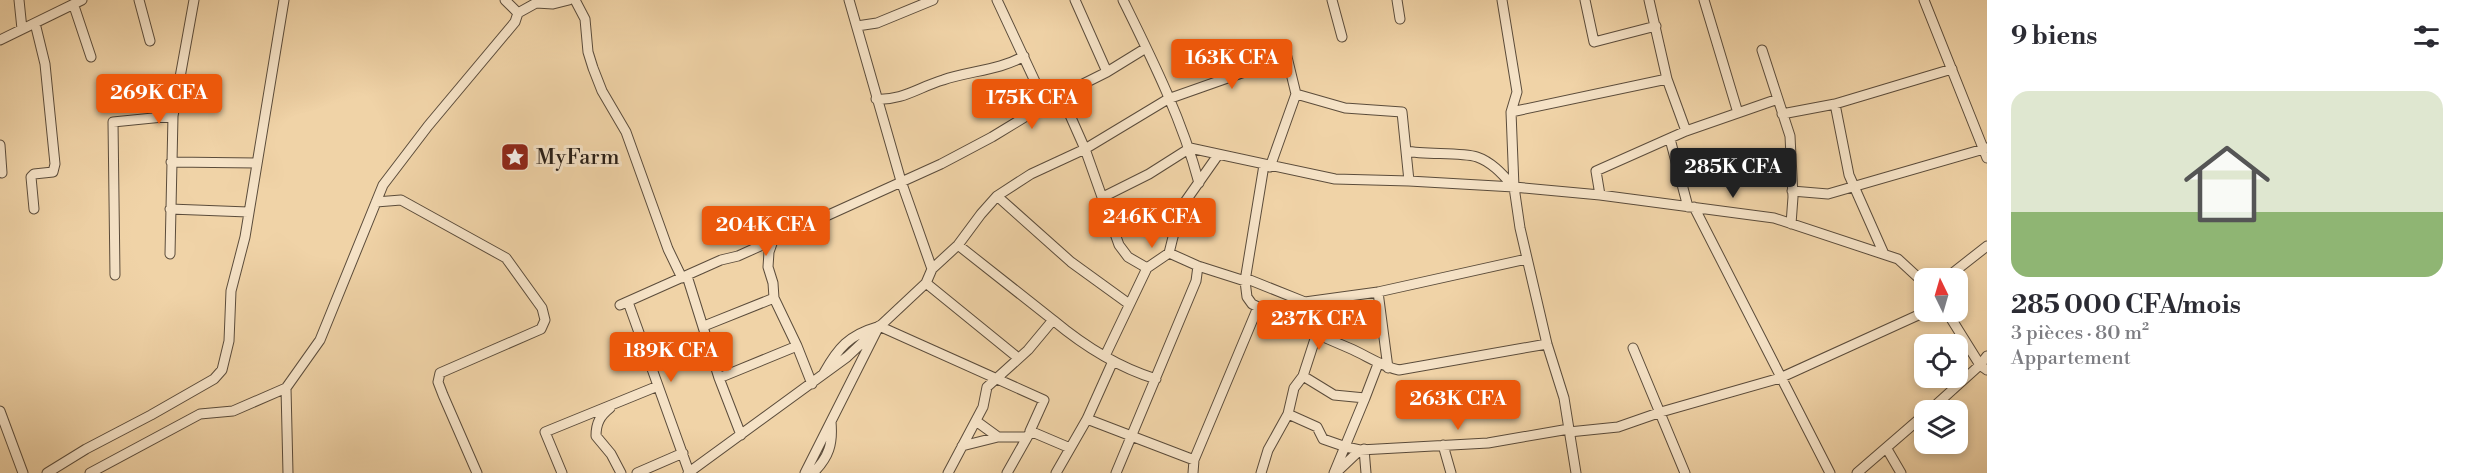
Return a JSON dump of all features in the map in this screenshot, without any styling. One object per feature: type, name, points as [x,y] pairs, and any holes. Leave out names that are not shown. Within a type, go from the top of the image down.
[{"type":"street","points":[[19,0],[22,29]]},
{"type":"street","points":[[139,0],[150,41]]},
{"type":"street","points":[[170,254],[173,116],[194,0]]},
{"type":"street","points":[[47,473],[93,445],[214,379],[222,370],[229,341],[231,291],[244,237],[284,0]]},
{"type":"street","points":[[505,0],[518,14]]},
{"type":"street","points":[[90,473],[200,414],[233,411],[286,388],[321,340],[383,185],[428,126],[516,22],[518,14],[536,3],[553,4],[569,0]]},
{"type":"street","points":[[575,0],[580,5],[585,19],[588,52],[593,68],[602,91],[626,132],[668,249],[684,277],[704,326],[719,378],[741,435]]},
{"type":"street","points":[[849,0],[901,181],[932,269]]},
{"type":"street","points":[[857,26],[877,23],[933,0]]},
{"type":"street","points":[[997,0],[1046,105]]},
{"type":"street","points":[[1075,0],[1107,72]]},
{"type":"street","points":[[1123,0],[1190,148],[1199,183]]},
{"type":"street","points":[[1332,0],[1342,36]]},
{"type":"street","points":[[1397,0],[1400,19]]},
{"type":"street","points":[[1502,0],[1516,92],[1511,112],[1514,186],[1527,259],[1547,344],[1564,398],[1576,473]]},
{"type":"street","points":[[1585,0],[1594,42],[1656,26]]},
{"type":"street","points":[[1649,0],[1667,79],[1686,132]]},
{"type":"street","points":[[1704,0],[1738,113]]},
{"type":"street","points":[[1792,191],[1828,194],[1854,185],[1986,152],[1925,2],[1937,0]]},
{"type":"street","points":[[0,40],[78,3],[90,57]]},
{"type":"street","points":[[34,209],[32,175],[53,172],[55,164],[45,64],[35,23]]},
{"type":"street","points":[[1146,48],[941,164],[738,256],[721,260],[624,304],[658,386],[688,473],[847,357],[926,283],[932,269],[958,245],[997,196],[1030,174],[1085,149],[1168,99],[1287,57],[1296,94],[1267,166],[1245,279],[1247,297],[1252,304],[1316,336],[1351,349],[1378,364],[1399,370],[1547,344]]},
{"type":"street","points":[[1762,50],[1790,136],[1791,224]]},
{"type":"street","points":[[876,99],[887,100],[908,95],[941,80],[1013,63],[1024,56]]},
{"type":"street","points":[[1782,114],[1835,104],[1952,69]]},
{"type":"street","points":[[1511,112],[1667,79]]},
{"type":"street","points":[[1516,92],[1527,108]]},
{"type":"street","points":[[1296,94],[1345,108],[1402,112],[1409,182]]},
{"type":"street","points":[[1061,95],[1085,149],[1109,224],[1119,245],[1128,257],[1147,268]]},
{"type":"street","points":[[1600,195],[1596,171],[1686,132],[1778,99]]},
{"type":"street","points":[[1835,104],[1850,175],[1884,254]]},
{"type":"street","points":[[114,275],[113,122],[173,116]]},
{"type":"street","points":[[1670,139],[1691,207],[1830,473]]},
{"type":"street","points":[[0,145],[2,173]]},
{"type":"street","points":[[1102,197],[1149,174],[1190,148],[1335,179],[1514,186],[1774,218],[1898,259],[1914,274]]},
{"type":"street","points":[[1406,152],[1476,156],[1494,166],[1514,186]]},
{"type":"street","points":[[1056,473],[1087,419],[1129,303],[1147,268],[1169,253],[1180,209],[1218,155]]},
{"type":"street","points":[[171,162],[255,162]]},
{"type":"street","points":[[997,196],[1071,262],[1129,303]]},
{"type":"street","points":[[376,202],[401,200],[506,258],[542,308],[545,320],[541,329],[440,373],[438,382],[477,473]]},
{"type":"street","points":[[170,209],[248,212]]},
{"type":"street","points":[[774,238],[769,252],[768,267],[773,283],[774,298],[812,384]]},
{"type":"street","points":[[958,245],[1080,343],[1131,371],[1156,379]]},
{"type":"street","points":[[1959,268],[1987,246]]},
{"type":"street","points":[[1169,253],[1198,266],[1245,279],[1305,302],[1378,292],[1527,259]]},
{"type":"street","points":[[1116,473],[1196,281],[1198,266]]},
{"type":"street","points":[[926,283],[1017,357]]},
{"type":"street","points":[[1378,292],[1388,368]]},
{"type":"street","points":[[704,326],[774,298]]},
{"type":"street","points":[[1193,473],[1194,460],[1258,307]]},
{"type":"street","points":[[1288,414],[1317,426],[1323,438],[1346,447],[1362,449],[1488,443],[1569,430],[1618,427],[1660,412],[1780,378],[1914,317]]},
{"type":"street","points":[[948,473],[983,407],[987,387],[1017,357],[1028,350],[1053,320]]},
{"type":"street","points":[[1954,322],[1984,367]]},
{"type":"street","points":[[805,473],[879,326]]},
{"type":"street","points":[[822,376],[836,350],[862,331],[879,326],[1044,400],[1007,473]]},
{"type":"street","points":[[1261,473],[1268,450],[1288,414],[1294,388],[1303,376],[1316,336]]},
{"type":"street","points":[[719,378],[797,346]]},
{"type":"street","points":[[1633,348],[1685,473]]},
{"type":"street","points":[[1943,400],[1984,367],[1987,356]]},
{"type":"street","points":[[847,357],[858,371]]},
{"type":"street","points":[[1336,473],[1378,364]]},
{"type":"street","points":[[1303,376],[1334,395],[1365,398]]},
{"type":"street","points":[[562,473],[545,432],[658,386]]},
{"type":"street","points":[[286,388],[288,473]]},
{"type":"street","points":[[614,404],[601,416],[596,427],[596,436],[612,454],[621,473]]},
{"type":"street","points":[[0,411],[22,473]]},
{"type":"street","points":[[1087,419],[1194,460]]},
{"type":"street","points":[[976,421],[998,437]]},
{"type":"street","points":[[813,473],[830,451],[831,422]]},
{"type":"street","points":[[1857,473],[1914,424]]},
{"type":"street","points":[[962,446],[998,437],[1028,434],[1070,448]]},
{"type":"street","points":[[1443,445],[1451,473]]},
{"type":"street","points":[[1336,473],[1346,461],[1362,449]]},
{"type":"street","points":[[1362,449],[1366,473]]},
{"type":"street","points":[[1887,449],[1902,473]]},
{"type":"street","points":[[636,473],[683,453]]},
{"type":"place","name":"MyFarm","points":[[515,157]]}]
